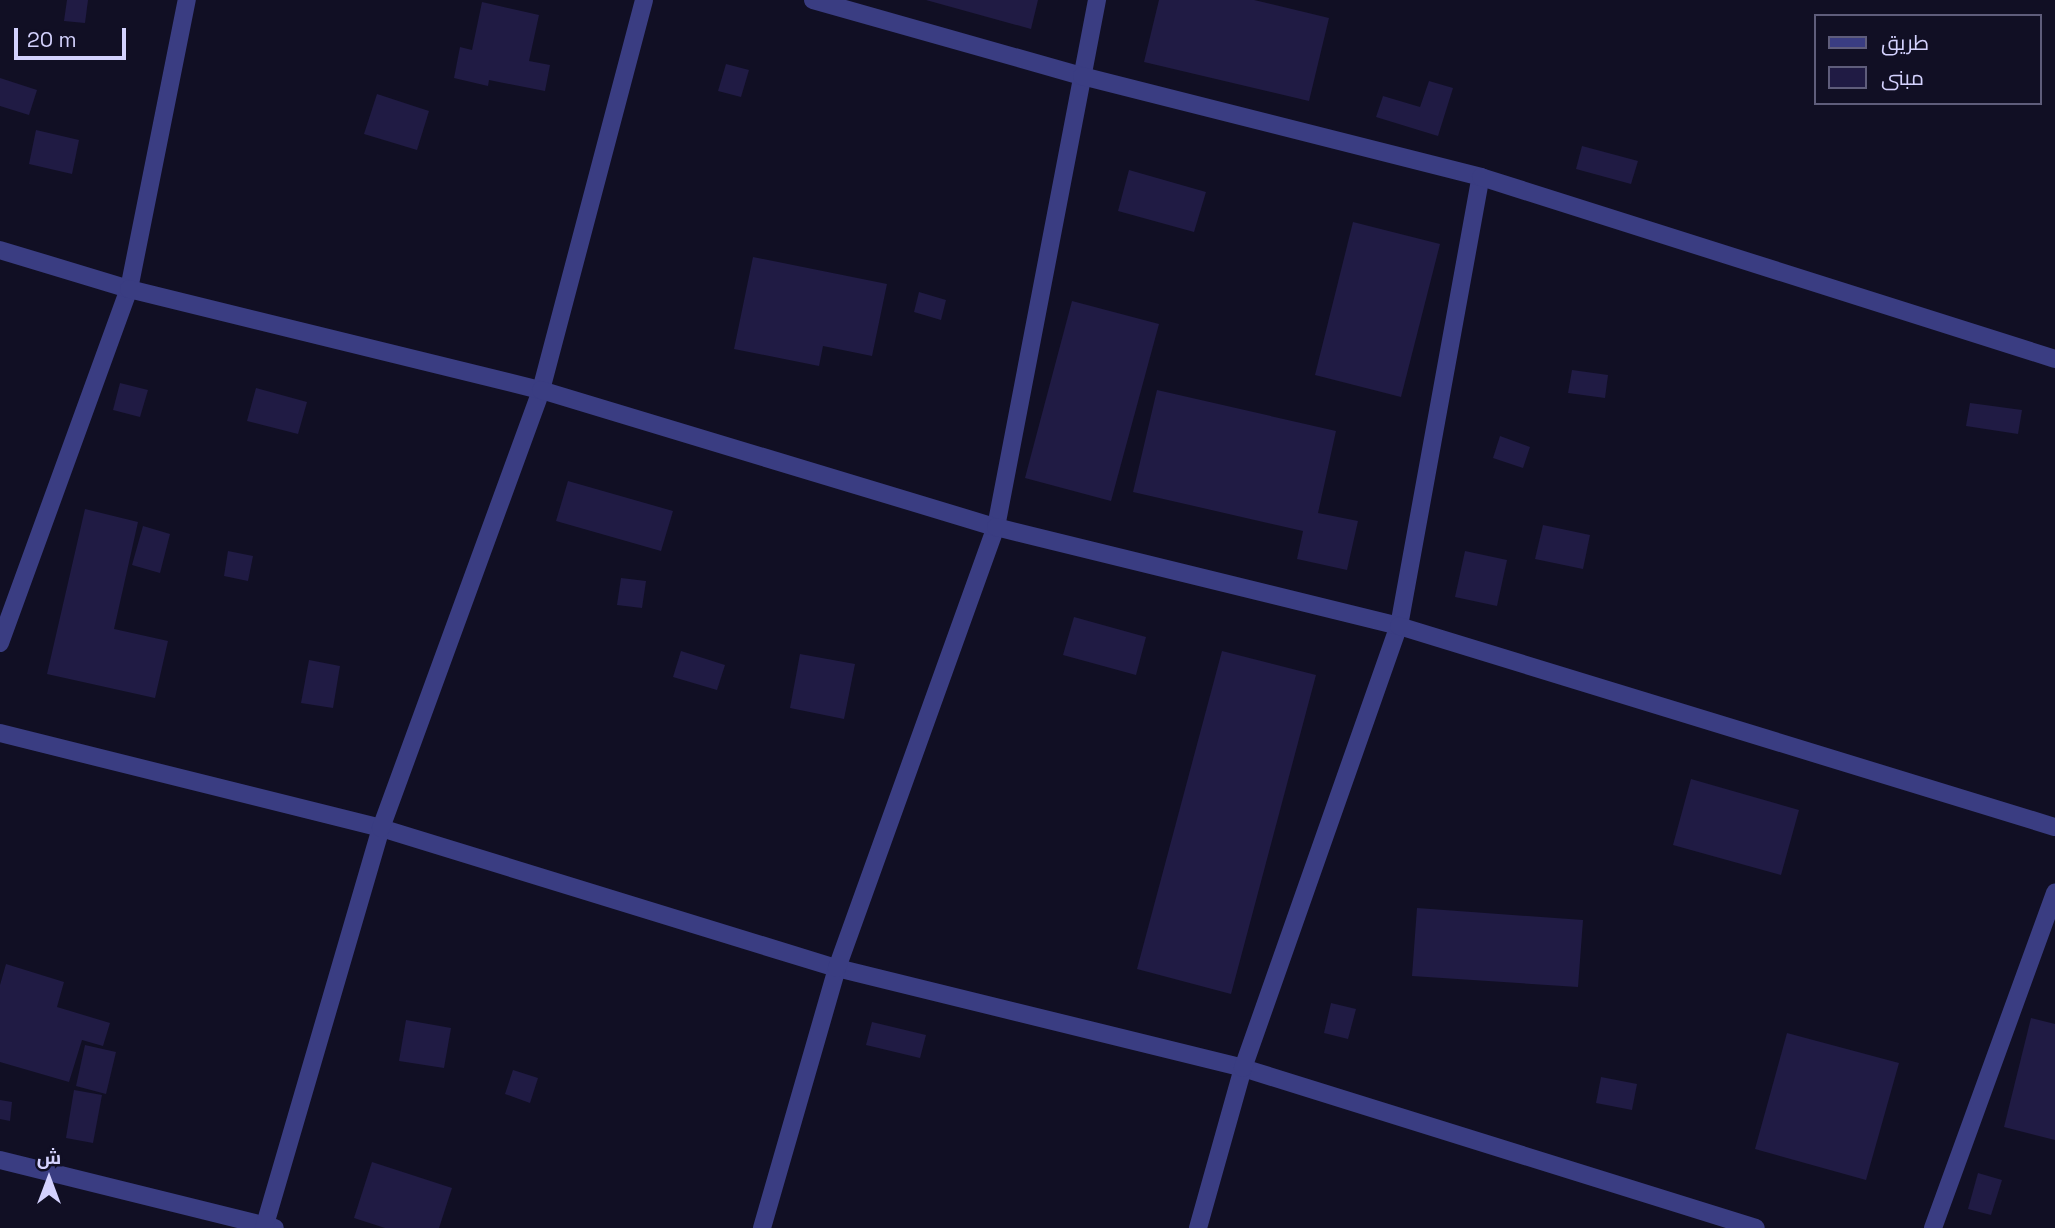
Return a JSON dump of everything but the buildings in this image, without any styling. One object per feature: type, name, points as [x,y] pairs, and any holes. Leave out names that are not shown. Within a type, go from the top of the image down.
[{"type":"street","points":[[0,643],[130,289],[187,0]]},
{"type":"street","points":[[0,1160],[268,1227],[381,828],[541,390],[644,0]]},
{"type":"street","points":[[813,0],[1082,76],[1481,177],[2055,359]]},
{"type":"street","points":[[762,1228],[837,968],[996,527],[1097,0]]},
{"type":"street","points":[[1198,1228],[1243,1068],[1399,626],[1481,177]]},
{"type":"street","points":[[0,250],[130,289],[541,390],[996,527],[1399,626],[2055,827]]},
{"type":"street","points":[[0,733],[381,828],[837,968],[1243,1068],[1756,1228]]},
{"type":"street","points":[[1933,1228],[2055,893]]}]
